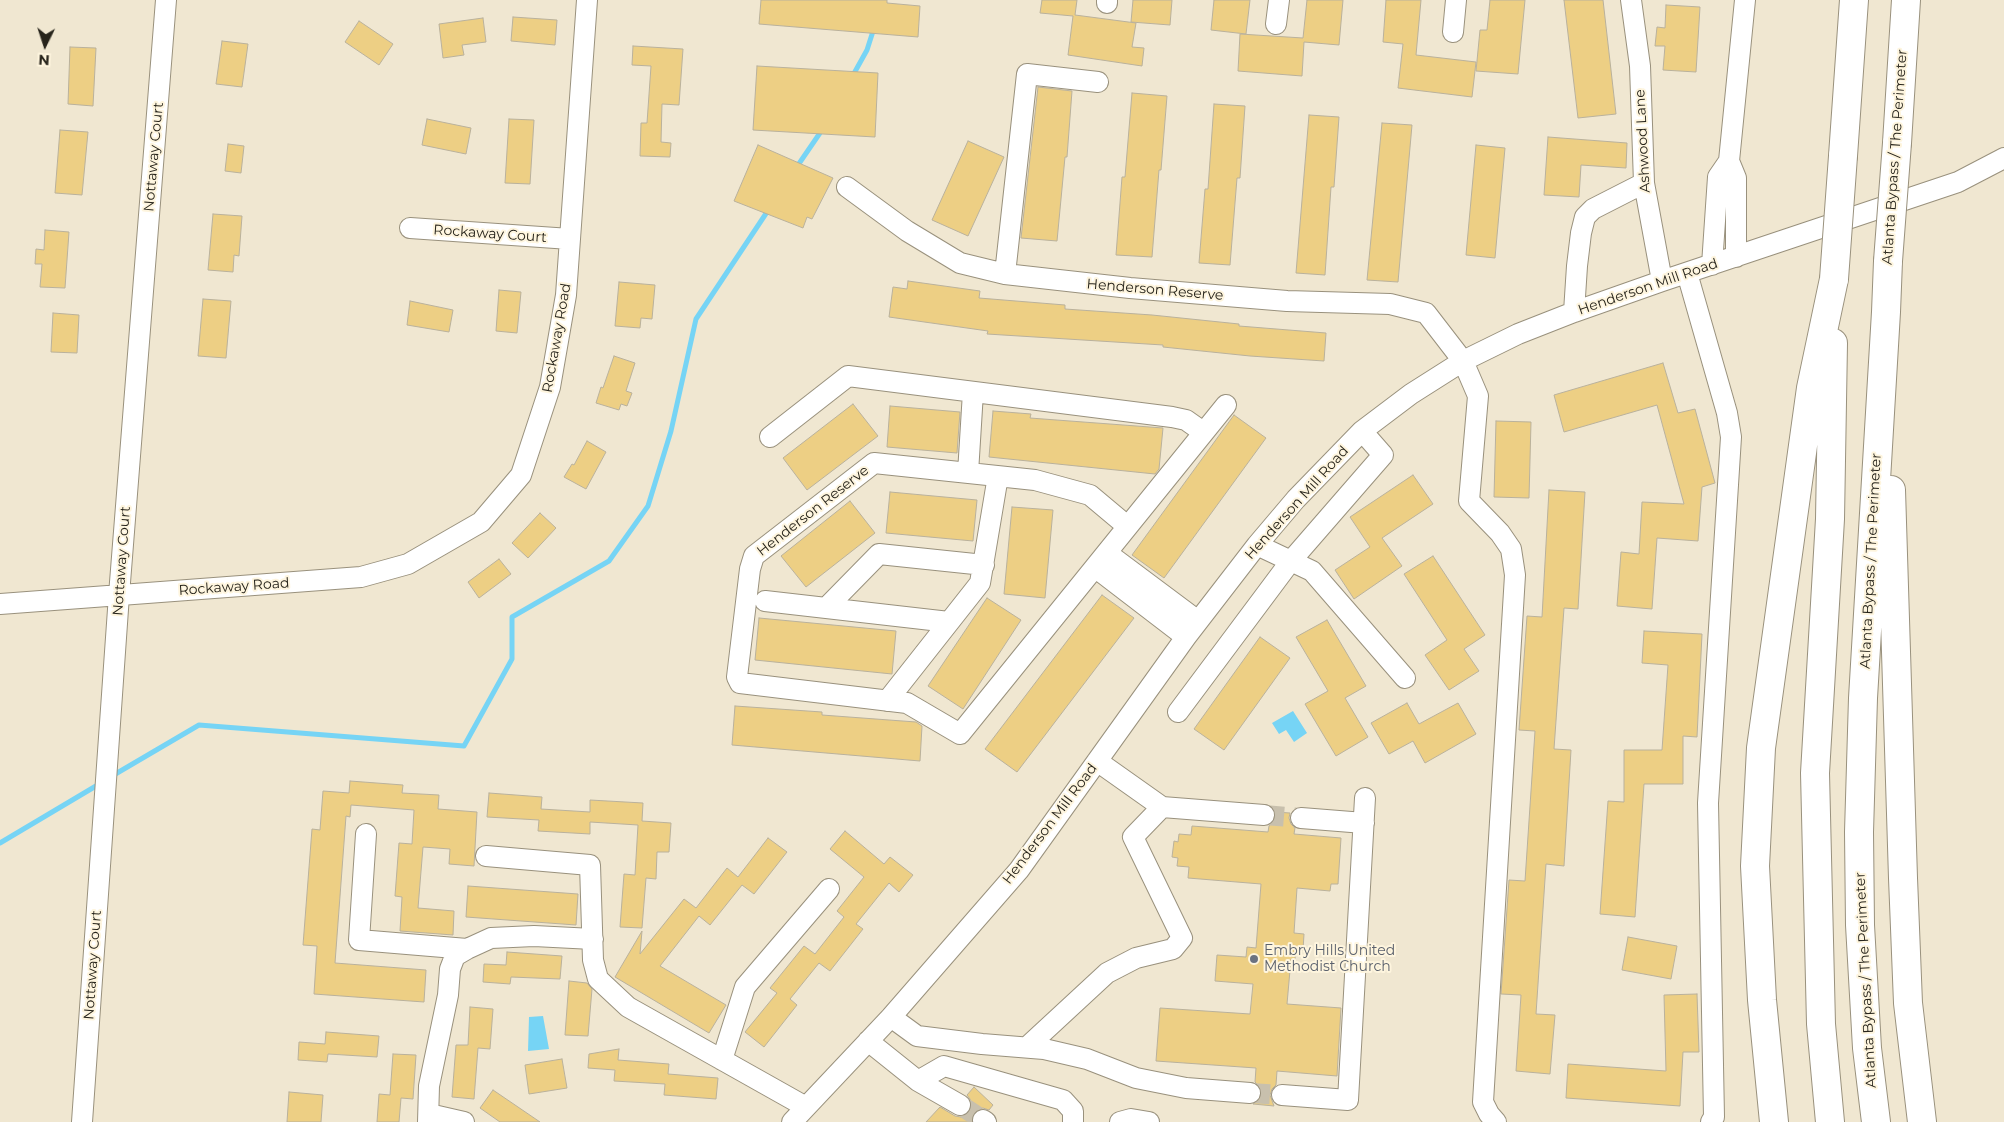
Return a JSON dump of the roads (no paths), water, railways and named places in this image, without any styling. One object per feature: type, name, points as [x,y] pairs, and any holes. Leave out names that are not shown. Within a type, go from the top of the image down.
[{"type":"highway","points":[[1810,1122],[1803,988],[1805,905],[1830,519],[1834,279],[1854,0]]},
{"type":"highway","name":"Atlanta Bypass / The Perimeter","points":[[1876,1122],[1867,1048],[1860,925],[1859,832],[1863,698],[1888,261],[1906,0]]},
{"type":"highway","points":[[1774,1122],[1762,1000],[1755,866],[1761,748],[1811,388],[1834,279]]},
{"type":"highway","points":[[1886,312],[1902,878],[1908,1003],[1922,1122]]},
{"type":"highway","points":[[1815,773],[1821,1024],[1830,1122]]},
{"type":"street","name":"Nottaway Court","points":[[82,1122],[119,596],[166,0]]},
{"type":"street","name":"Rockaway Road","points":[[0,604],[361,577],[408,564],[480,522],[521,475],[550,387],[566,295],[588,0]]},
{"type":"street","points":[[1276,24],[1279,0]]},
{"type":"street","points":[[1453,32],[1456,0]]},
{"type":"street","name":"Ashwood Lane","points":[[1631,0],[1640,66],[1644,183],[1662,281]]},
{"type":"street","points":[[1736,257],[1736,178],[1729,161],[1745,0]]},
{"type":"street","points":[[1005,274],[1027,74],[1098,82]]},
{"type":"street","name":"Henderson Mill Road","points":[[792,1122],[891,1017],[1019,870],[1192,629],[1257,545],[1296,499],[1362,431],[1411,394],[1463,361],[1518,334],[1662,281],[1958,182],[2004,158]]},
{"type":"street","points":[[1712,265],[1718,177],[1729,161]]},
{"type":"street","points":[[1574,312],[1576,266],[1585,218],[1593,209],[1644,183]]},
{"type":"street","name":"Henderson Reserve","points":[[847,187],[907,231],[960,263],[1005,274],[1130,288],[1268,300],[1390,304],[1426,313],[1463,361],[1478,396],[1470,501],[1500,533],[1510,549],[1515,576],[1483,1102],[1489,1114],[1496,1122]]},
{"type":"street","name":"Rockaway Court","points":[[410,228],[570,239]]},
{"type":"street","points":[[1687,273],[1727,413],[1731,437],[1708,804],[1714,1117],[1711,1122]]},
{"type":"street","points":[[770,437],[848,376],[1172,417],[1186,420],[1203,432]]},
{"type":"street","points":[[968,473],[973,392]]},
{"type":"street","name":"Henderson Reserve","points":[[1128,526],[1090,495],[1035,480],[874,463],[754,556],[750,569],[737,677],[740,683],[906,703],[960,734],[1226,405]]},
{"type":"street","points":[[1178,712],[1290,562],[1383,455],[1362,431]]},
{"type":"street","points":[[887,701],[980,584],[998,476]]},
{"type":"street","points":[[1257,545],[1312,571],[1405,678]]},
{"type":"street","points":[[826,608],[879,554],[984,565]]},
{"type":"street","points":[[1101,560],[1192,629]]},
{"type":"street","points":[[765,601],[949,622]]},
{"type":"street","points":[[1098,761],[1162,807],[1264,815]]},
{"type":"street","points":[[1282,1095],[1348,1100],[1365,798]]},
{"type":"street","points":[[1027,1047],[1107,974],[1136,958],[1173,949],[1182,938],[1133,837],[1162,807]]},
{"type":"street","points":[[1301,818],[1364,823]]},
{"type":"street","points":[[366,834],[359,940],[467,948]]},
{"type":"street","points":[[486,856],[590,865],[593,960],[598,979],[628,1007],[806,1107]]},
{"type":"street","points":[[722,1060],[745,987],[829,889]]},
{"type":"street","points":[[464,1122],[429,1118],[429,1086],[448,994],[450,969],[455,956],[467,948],[491,938],[510,936],[593,939]]},
{"type":"street","points":[[891,1017],[917,1036],[1044,1048],[1087,1059],[1136,1078],[1186,1088],[1250,1093]]},
{"type":"street","points":[[868,1041],[918,1081],[960,1105]]},
{"type":"street","points":[[918,1081],[944,1066],[1063,1100],[1073,1111],[1073,1122]]},
{"type":"street","points":[[1120,1122],[1131,1118],[1149,1122]]},
{"type":"water","points":[[1293,711],[1307,733],[1294,742],[1286,730],[1279,734],[1272,723]]},
{"type":"water","points":[[543,1016],[549,1049],[528,1051],[529,1017]]},
{"type":"waterway","points":[[852,77],[867,50],[874,28]]},
{"type":"waterway","points":[[796,168],[822,130]]},
{"type":"waterway","points":[[112,776],[199,725],[464,746],[512,659],[512,617],[609,561],[648,506],[671,431],[696,319],[769,209]]},
{"type":"waterway","points":[[0,843],[101,783]]},
{"type":"tunnel","points":[[1264,815],[1301,818]]},
{"type":"tunnel","points":[[1250,1093],[1282,1095]]},
{"type":"tunnel","points":[[960,1105],[983,1120]]},
{"type":"place","name":"Embry Hills United Methodist Church","points":[[1254,959]]}]
